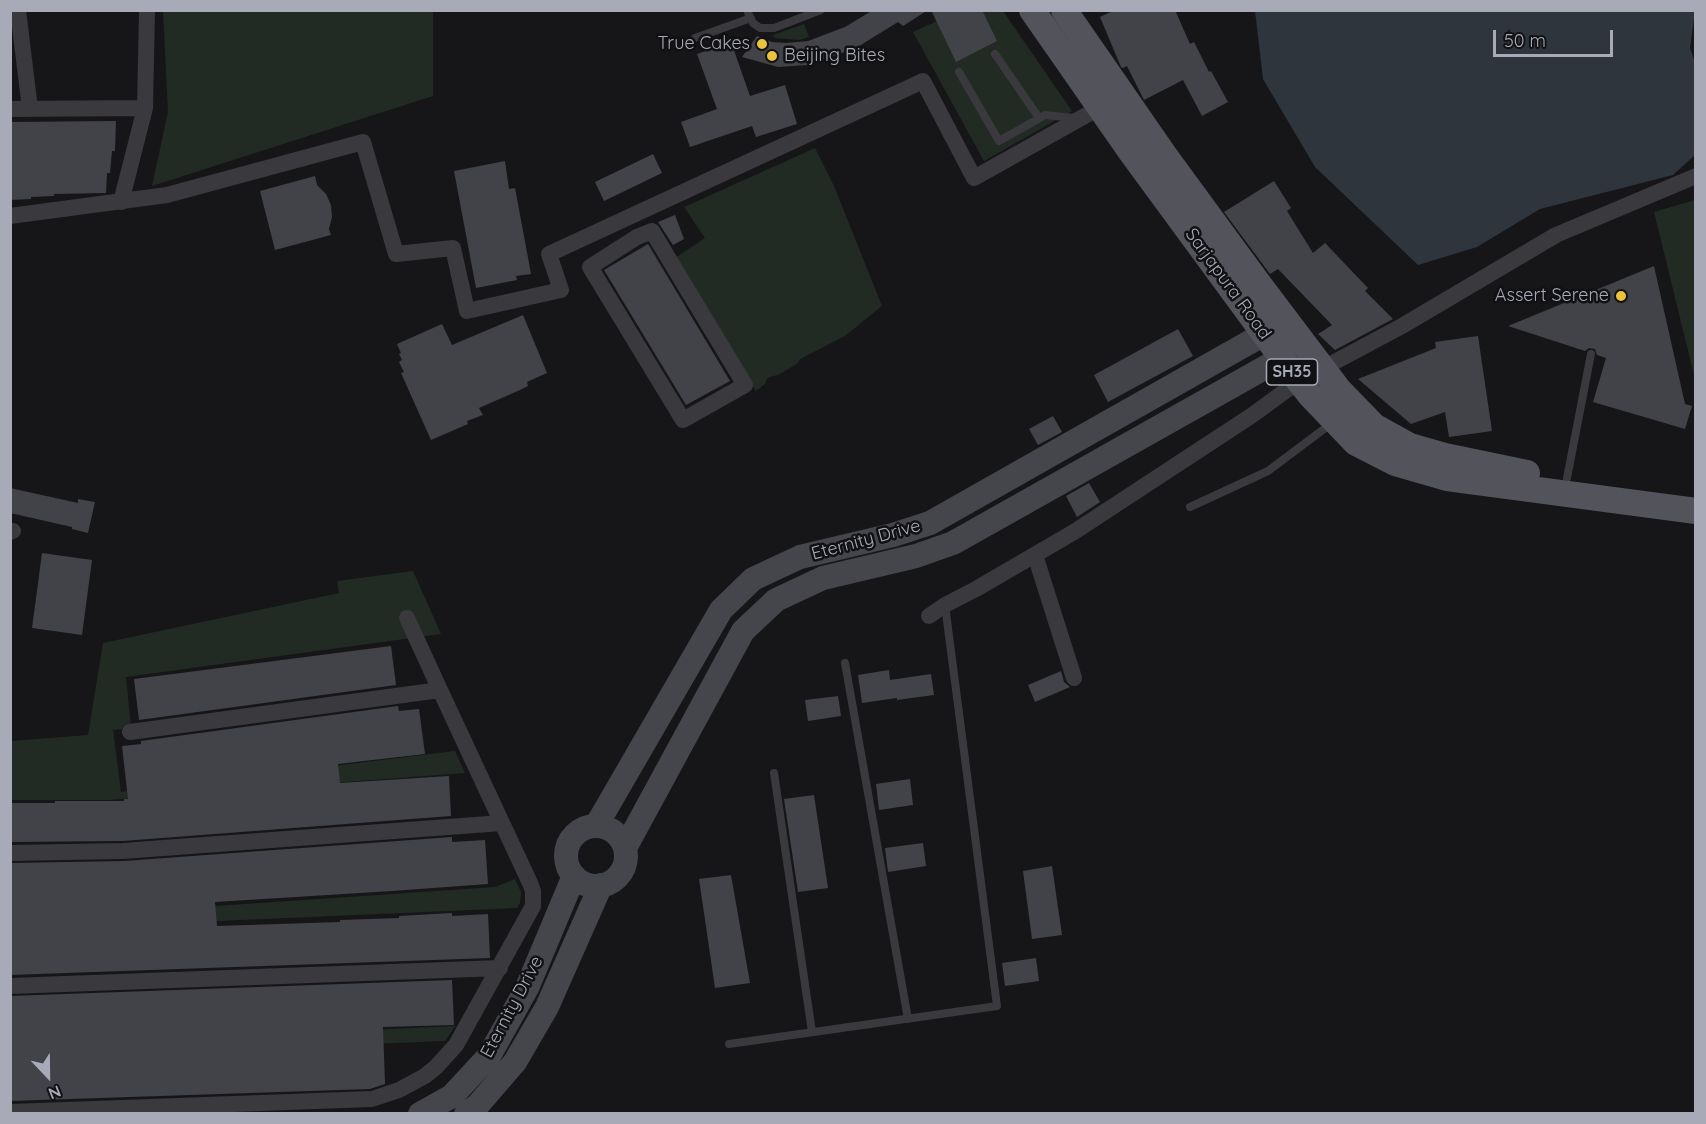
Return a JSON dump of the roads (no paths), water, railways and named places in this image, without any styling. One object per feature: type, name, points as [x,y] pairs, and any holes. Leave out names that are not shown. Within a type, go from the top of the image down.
[{"type":"main road","name":"Sarjapura Road","points":[[1032,10],[1089,113],[1310,395],[1356,443],[1395,463],[1447,478],[1695,511]]},
{"type":"main road","name":"Sarjapura Road","points":[[1064,10],[1165,156],[1258,283],[1339,390],[1374,426],[1410,446],[1445,456],[1532,474],[1695,493]]},
{"type":"street","points":[[18,10],[30,109]]},
{"type":"street","points":[[121,202],[145,108],[147,10]]},
{"type":"street","points":[[10,216],[167,195],[363,142],[396,254],[453,248],[467,311],[561,290],[549,254],[923,81],[974,178],[1089,113]]},
{"type":"street","points":[[10,109],[145,108]]},
{"type":"street","points":[[929,616],[1074,532],[1299,381],[1402,326],[1556,235],[1695,176]]},
{"type":"street","points":[[606,227],[618,249]]},
{"type":"street","points":[[652,231],[745,385],[683,420],[590,267],[618,249],[652,231]]},
{"type":"street","name":"Eternity Drive","points":[[596,826],[721,610],[753,579],[800,557],[893,535],[930,523],[1264,334]]},
{"type":"street","name":"Eternity Drive","points":[[466,1113],[477,1106],[515,1062],[546,1007],[602,885],[619,875],[624,866],[625,848],[743,631],[776,600],[823,578],[916,556],[953,543],[1282,358]]},
{"type":"street","points":[[1035,555],[1074,678]]},
{"type":"street","points":[[10,1112],[372,1099],[406,1087],[425,1076],[447,1056],[464,1033],[531,913],[534,899],[530,883],[406,618]]},
{"type":"street","points":[[130,732],[440,690]]},
{"type":"street","points":[[10,853],[123,851],[502,823]]},
{"type":"street","points":[[602,885],[582,882],[568,867],[567,847],[572,838],[587,827],[596,826],[614,832],[621,839],[625,848]]},
{"type":"street","name":"Eternity Drive","points":[[420,1113],[452,1096],[489,1056],[527,988],[574,876]]},
{"type":"street","points":[[10,986],[500,968]]},
{"type":"lane","points":[[695,38],[750,14],[753,23],[760,28],[774,28],[821,10]]},
{"type":"lane","points":[[995,54],[1039,118]]},
{"type":"lane","points":[[959,72],[999,141],[1045,115],[1089,113]]},
{"type":"lane","points":[[1567,478],[1591,354]]},
{"type":"lane","points":[[1190,507],[1268,471],[1335,421]]},
{"type":"lane","points":[[729,1044],[997,1006],[945,605]]},
{"type":"lane","points":[[845,663],[908,1019]]},
{"type":"lane","points":[[774,773],[812,1032]]},
{"type":"place","name":"True Cakes","points":[[762,44]]},
{"type":"place","name":"Beijing Bites","points":[[772,56]]},
{"type":"place","name":"Assert Serene","points":[[1621,296]]}]
